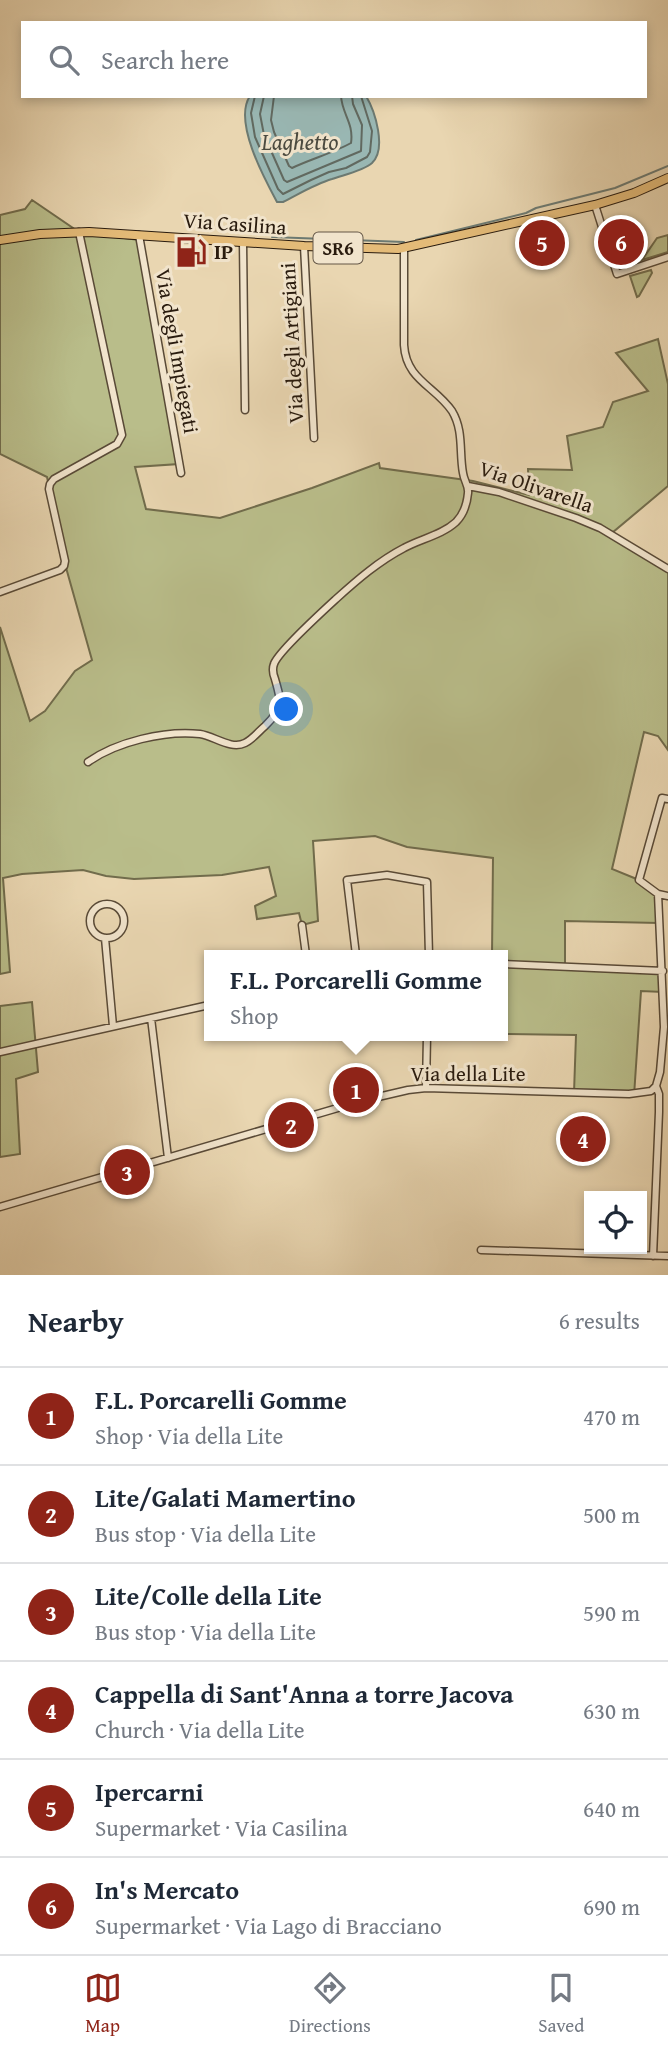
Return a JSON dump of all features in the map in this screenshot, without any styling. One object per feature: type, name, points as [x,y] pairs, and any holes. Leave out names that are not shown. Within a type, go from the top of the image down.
[{"type":"main road","name":"Via Casilina","points":[[0,240],[79,232],[304,246],[404,248],[595,205],[634,193],[668,178]]},
{"type":"street","points":[[595,205],[617,274],[668,257]]},
{"type":"street","points":[[0,592],[60,570],[64,566],[50,484],[54,479],[117,444],[122,435],[79,232]]},
{"type":"street","name":"Via degli Impiegati","points":[[139,235],[181,473]]},
{"type":"street","points":[[243,242],[245,410]]},
{"type":"street","name":"Via degli Artigiani","points":[[304,246],[314,438]]},
{"type":"street","name":"Via Olivarella","points":[[404,248],[405,358],[412,371],[447,405],[456,418],[462,446],[463,474],[468,486],[499,492],[576,518],[600,528],[667,568]]},
{"type":"street","points":[[88,762],[112,749],[167,735],[204,735],[234,745],[248,741],[280,709],[281,702],[272,670],[276,660],[326,608],[367,572],[401,550],[456,522],[465,506],[468,486]]},
{"type":"street","points":[[668,799],[662,798],[639,880],[658,894],[668,896]]},
{"type":"street","points":[[355,950],[347,880],[387,875],[427,882],[429,950]]},
{"type":"street","points":[[653,1256],[659,1112],[656,1086],[666,1025],[658,894]]},
{"type":"street","points":[[108,904],[122,912],[124,923],[120,933],[105,938],[92,930],[90,920],[94,910],[108,904]]},
{"type":"street","points":[[302,925],[305,950]]},
{"type":"street","points":[[105,938],[113,1026]]},
{"type":"street","points":[[508,964],[663,971]]},
{"type":"street","points":[[0,1052],[204,1006]]},
{"type":"street","points":[[151,1018],[167,1158]]},
{"type":"street","points":[[426,1088],[427,1041]]},
{"type":"street","name":"Via della Lite","points":[[0,1207],[365,1100],[408,1090],[426,1088],[629,1094],[651,1091],[656,1086]]},
{"type":"street","points":[[659,1112],[668,1110]]},
{"type":"street","points":[[481,1251],[668,1256]]},
{"type":"green space","points":[[32,200],[79,232],[139,240],[179,464],[135,467],[146,509],[220,518],[379,463],[380,468],[473,481],[529,495],[528,469],[572,470],[567,436],[603,427],[613,402],[648,391],[616,353],[658,339],[668,384],[668,486],[612,533],[668,569],[668,750],[658,736],[644,732],[612,869],[639,880],[658,894],[659,923],[565,921],[565,967],[663,971],[663,992],[641,991],[634,1096],[574,1093],[576,1035],[508,1034],[508,950],[492,950],[493,858],[407,847],[375,836],[313,841],[318,921],[302,925],[299,913],[257,919],[255,906],[276,896],[269,867],[222,875],[134,879],[83,870],[3,878],[10,972],[0,974],[0,627],[30,721],[45,711],[75,671],[92,660],[65,564],[47,477],[0,454],[0,215],[25,209]]},
{"type":"green space","points":[[668,235],[668,252],[642,260],[657,238]]},
{"type":"green space","points":[[651,270],[652,273],[637,297],[630,276]]},
{"type":"green space","points":[[32,1002],[38,1072],[16,1079],[20,1154],[0,1157],[0,1006]]},
{"type":"water","name":"Laghetto","points":[[249,98],[367,98],[378,130],[379,149],[372,163],[364,168],[319,184],[283,202],[277,202],[252,149],[245,120]]},
{"type":"waterway","points":[[416,240],[615,188],[668,166]]},
{"type":"waterway","points":[[272,237],[404,242]]},
{"type":"place","name":"In's Mercato","points":[[621,242]]},
{"type":"place","name":"Ipercarni","points":[[542,243]]},
{"type":"place","name":"IP","points":[[191,252]]},
{"type":"place","name":"F.L. Porcarelli Gomme","points":[[356,1090]]},
{"type":"place","name":"Lite/Galati Mamertino","points":[[291,1125]]},
{"type":"place","name":"Cappella di Sant'Anna a torre Jacova","points":[[583,1139]]},
{"type":"place","name":"Lite/Colle della Lite","points":[[127,1172]]}]
